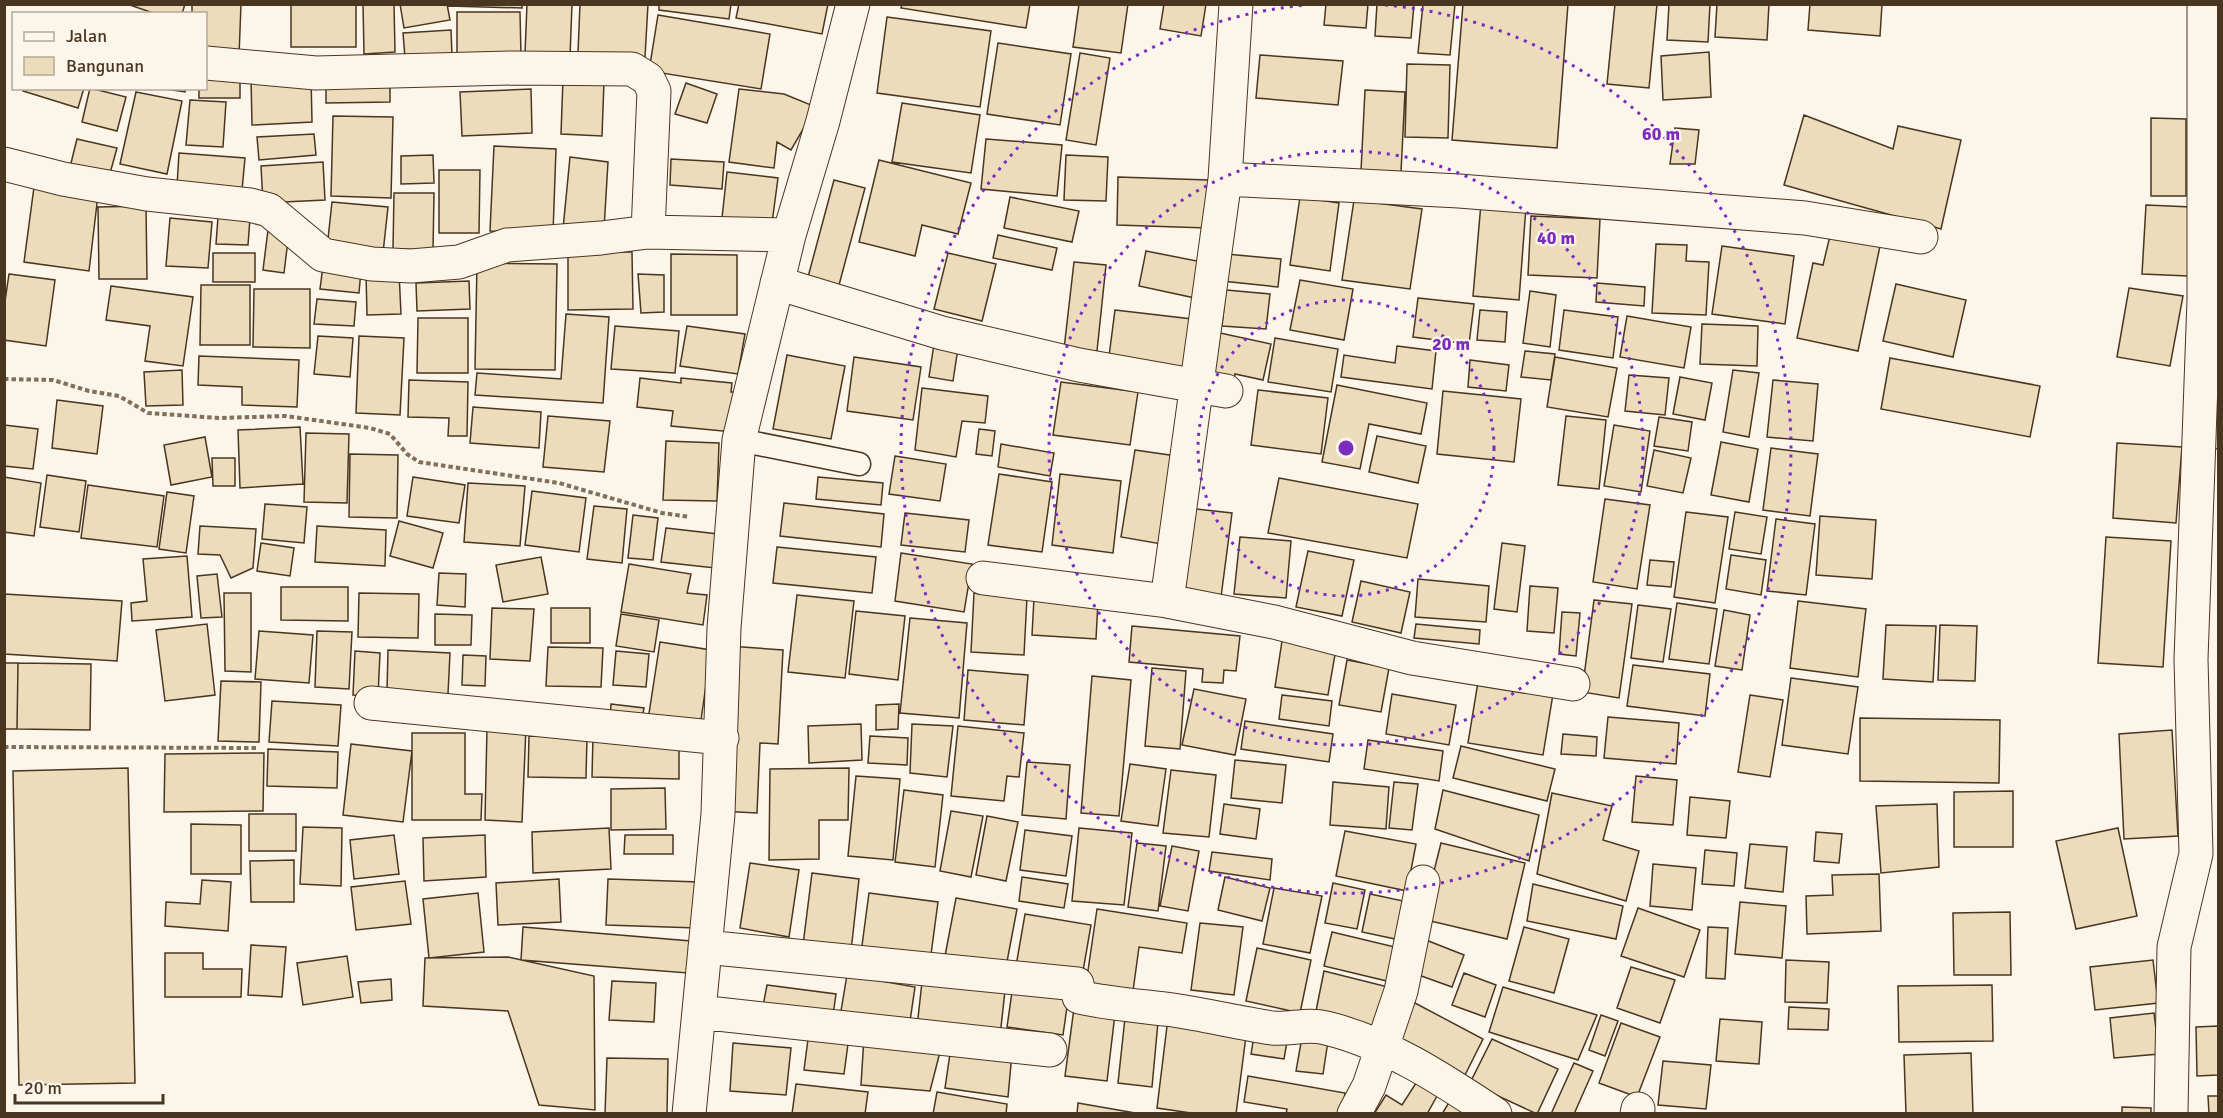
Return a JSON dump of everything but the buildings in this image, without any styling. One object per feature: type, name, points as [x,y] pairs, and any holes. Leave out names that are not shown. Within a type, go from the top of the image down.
[{"type":"street","points":[[689,1113],[718,813],[724,628],[739,440],[789,235],[823,121],[853,4]]},
{"type":"street","points":[[1167,601],[1210,388],[1226,179],[1236,4]]},
{"type":"street","points":[[2171,1113],[2174,947],[2196,854],[2191,659],[2204,300],[2204,4]]},
{"type":"street","points":[[207,63],[316,73],[513,68],[632,69],[648,79],[654,91],[648,232]]},
{"type":"street","points":[[4,164],[63,179],[147,194],[250,205],[269,210],[323,255],[372,264],[411,266],[459,262],[507,245],[648,232],[789,235]]},
{"type":"street","points":[[1226,179],[1459,191],[1794,217],[1921,237]]},
{"type":"street","points":[[777,283],[942,333],[1078,365],[1210,388]]},
{"type":"street","points":[[983,578],[1167,601],[1274,622],[1412,658],[1573,684]]},
{"type":"street","points":[[371,703],[722,738]]},
{"type":"street","points":[[1354,1113],[1369,1086],[1401,991],[1423,882]]},
{"type":"street","points":[[705,947],[1077,984],[1079,997],[1114,1005],[1174,1010],[1274,1028],[1308,1025],[1326,1028],[1382,1047],[1423,1068],[1495,1113]]},
{"type":"street","points":[[699,1012],[1050,1050]]},
{"type":"lane","points":[[739,440],[860,464]]},
{"type":"path","points":[[4,379],[52,380],[89,391],[119,396],[148,413],[219,418],[286,416],[370,428],[390,434],[407,454],[419,462],[559,483],[662,513],[732,524]]},
{"type":"path","points":[[4,747],[260,748]]}]
